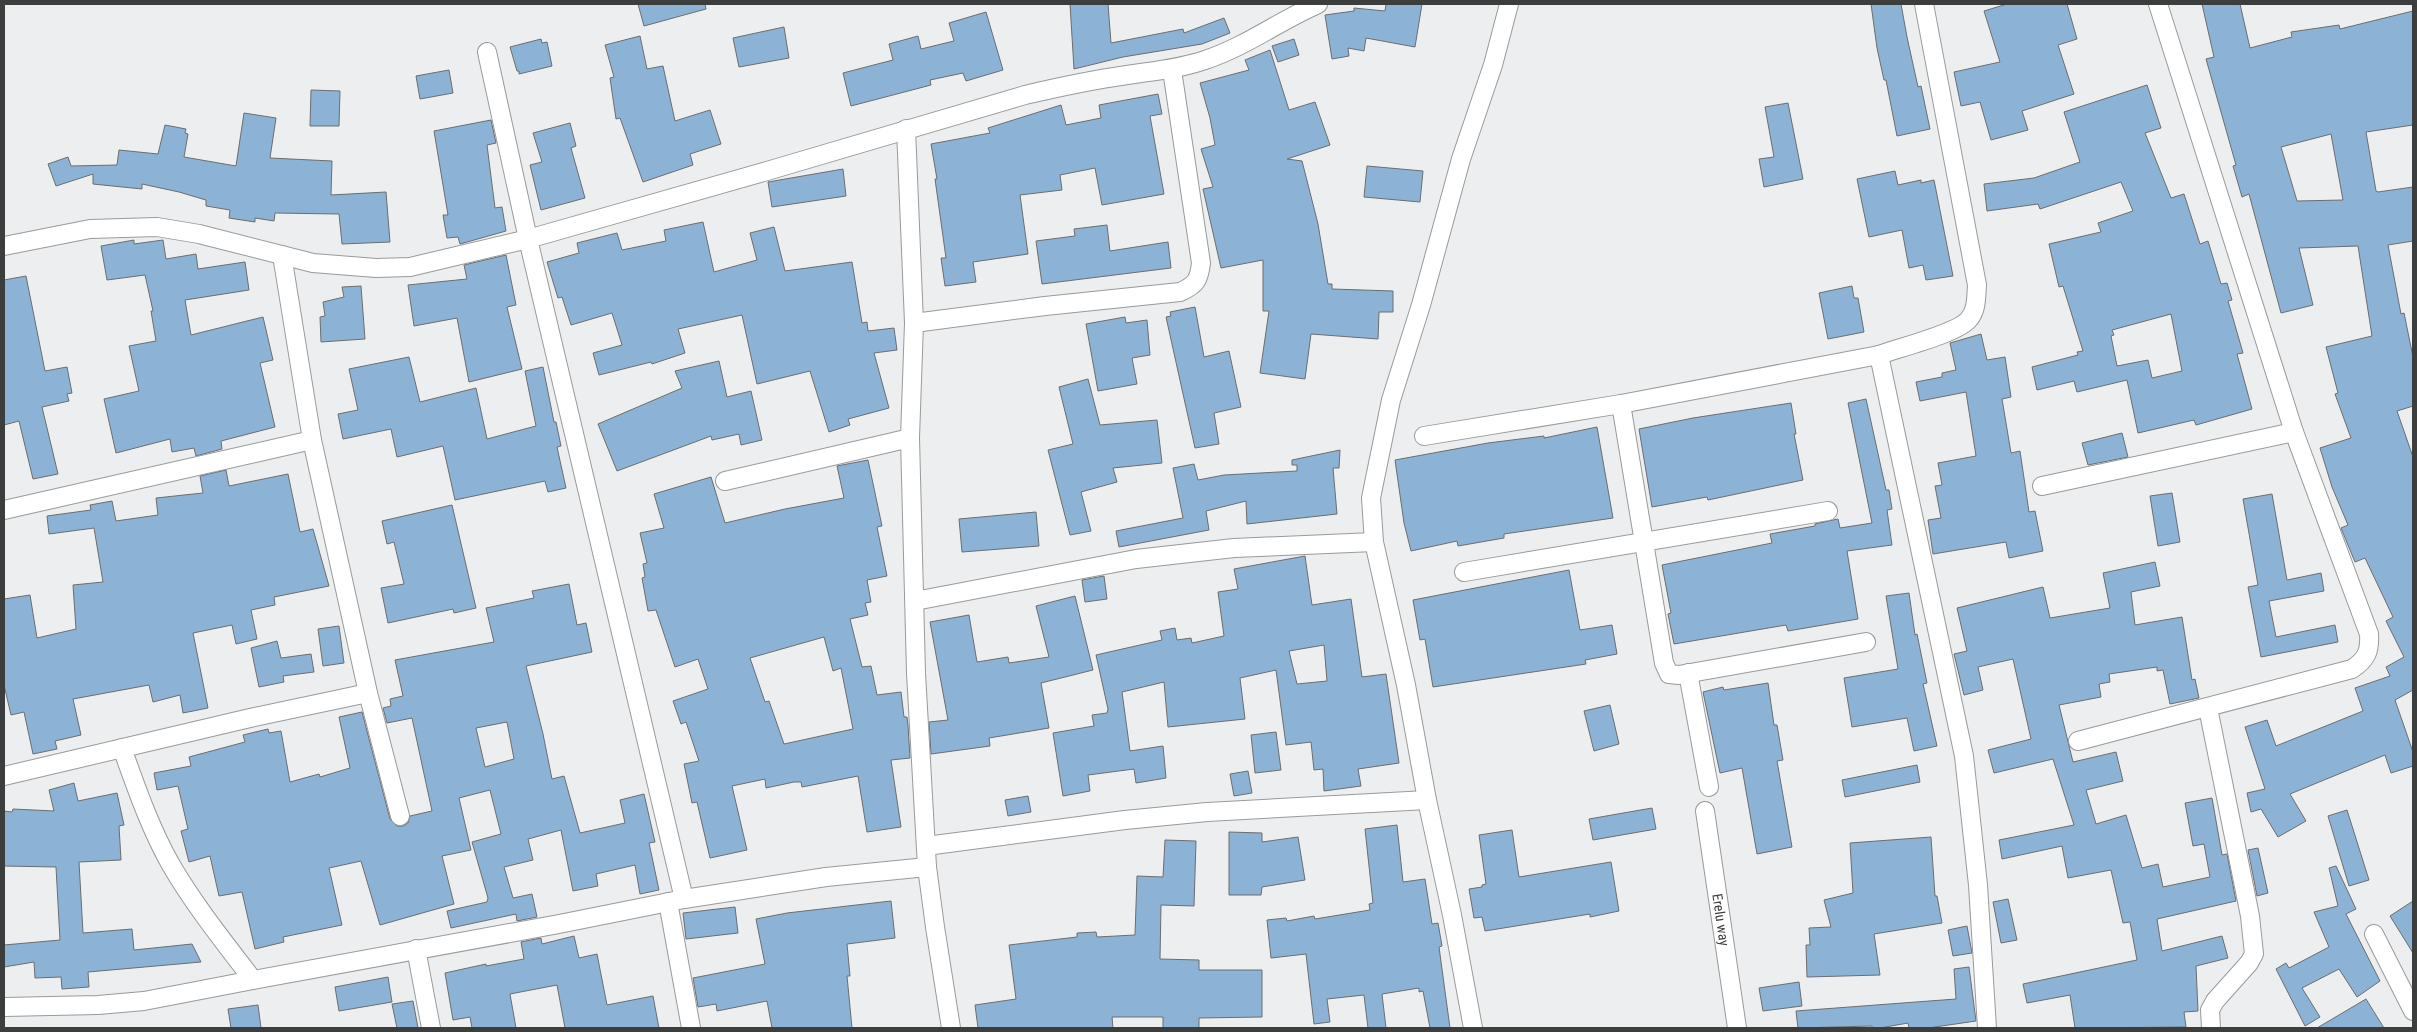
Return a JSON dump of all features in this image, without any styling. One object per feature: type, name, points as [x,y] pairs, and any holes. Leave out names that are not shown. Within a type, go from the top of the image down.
[{"type":"street","points":[[4,246],[90,228],[157,227],[199,234],[313,263],[345,267],[410,267],[528,239],[776,169],[906,129],[1057,88],[1172,70],[1233,51],[1286,19],[1318,4]]},
{"type":"street","points":[[1473,1028],[1406,685],[1374,542],[1372,486],[1391,400],[1421,305],[1461,159],[1493,65],[1509,4]]},
{"type":"street","points":[[1424,436],[1620,404],[1879,355],[1954,330],[1969,320],[1976,307],[1977,285],[1924,4]]},
{"type":"street","points":[[2078,741],[2352,669],[2363,662],[2370,649],[2369,634],[2294,432],[2158,4]]},
{"type":"street","points":[[487,52],[676,900],[691,1028]]},
{"type":"street","points":[[914,323],[1045,306],[1180,292],[1193,286],[1199,278],[1201,263],[1172,70]]},
{"type":"street","points":[[906,129],[914,323],[910,438],[916,673],[926,846],[934,927],[952,1028]]},
{"type":"street","points":[[282,255],[312,440],[368,693],[400,816]]},
{"type":"street","points":[[1879,355],[1964,756],[1977,867],[1987,1028]]},
{"type":"street","points":[[1620,404],[1664,663],[1668,674],[1688,673],[1866,642]]},
{"type":"street","points":[[2042,486],[2294,432]]},
{"type":"street","points":[[725,481],[910,438]]},
{"type":"street","points":[[4,510],[312,440]]},
{"type":"street","points":[[1464,572],[1643,544],[1828,511]]},
{"type":"street","points":[[915,602],[1144,558],[1234,548],[1374,542]]},
{"type":"street","points":[[1688,673],[1709,787]]},
{"type":"street","points":[[4,776],[368,693]]},
{"type":"street","points":[[2208,708],[2250,916],[2254,954],[2249,963],[2212,1006],[2210,1010],[2211,1028]]},
{"type":"street","points":[[122,748],[144,806],[170,863],[204,918],[253,980]]},
{"type":"street","points":[[926,846],[1125,820],[1207,812],[1427,800]]},
{"type":"street","name":"Erelu way","points":[[1705,811],[1737,1028]]},
{"type":"street","points":[[4,1007],[98,1005],[144,1001],[416,949],[559,924],[676,900],[826,877],[928,867]]},
{"type":"street","points":[[2374,934],[2413,1012]]},
{"type":"street","points":[[416,949],[431,1028]]},
{"type":"building","points":[[638,4],[705,4],[706,9],[644,26]]},
{"type":"building","points":[[1070,4],[1108,4],[1111,43],[1183,29],[1184,33],[1224,18],[1230,33],[1202,44],[1123,57],[1074,69]]},
{"type":"building","points":[[1386,4],[1422,4],[1415,47],[1366,38],[1364,51],[1348,48],[1349,56],[1332,59],[1325,15],[1354,11],[1354,8],[1385,11]]},
{"type":"building","points":[[1871,4],[1901,4],[1918,87],[1921,86],[1930,129],[1897,136],[1886,80],[1884,80],[1877,48]]},
{"type":"building","points":[[2007,4],[2067,4],[2077,39],[2058,45],[2074,94],[2022,111],[2028,130],[1991,140],[1980,102],[1961,106],[1954,72],[2000,62],[1984,11]]},
{"type":"building","points":[[2202,4],[2240,4],[2250,48],[2292,37],[2291,32],[2339,25],[2340,29],[2413,11],[2413,125],[2366,132],[2376,191],[2413,187],[2413,241],[2388,245],[2401,314],[2404,313],[2413,357],[2413,406],[2397,411],[2413,457],[2413,690],[2395,700],[2413,752],[2413,766],[2391,773],[2385,755],[2290,794],[2306,821],[2278,837],[2261,809],[2251,812],[2247,793],[2265,789],[2245,727],[2267,720],[2276,746],[2363,711],[2355,688],[2390,676],[2386,667],[2404,657],[2386,621],[2393,617],[2365,558],[2355,562],[2341,528],[2348,525],[2332,487],[2320,448],[2351,438],[2335,394],[2338,393],[2326,347],[2372,336],[2358,246],[2299,248],[2313,305],[2281,313],[2249,194],[2242,197],[2233,166],[2236,165],[2206,59],[2214,57]],"holes":[[[2331,134],[2343,200],[2297,201],[2281,147]]]},
{"type":"building","points":[[986,12],[1003,70],[966,81],[963,73],[930,80],[931,85],[851,106],[843,73],[893,60],[889,44],[918,36],[921,49],[954,41],[949,23]]},
{"type":"building","points":[[784,27],[789,58],[739,67],[733,38]]},
{"type":"building","points":[[640,36],[647,69],[663,66],[675,121],[710,110],[721,144],[690,154],[693,165],[643,182],[620,118],[616,119],[610,78],[614,77],[605,45]]},
{"type":"building","points":[[541,39],[542,43],[547,42],[552,66],[519,74],[510,47]]},
{"type":"building","points":[[1294,39],[1299,55],[1278,62],[1272,46]]},
{"type":"building","points":[[1270,50],[1289,110],[1315,102],[1330,145],[1287,159],[1302,161],[1318,224],[1328,284],[1332,284],[1332,289],[1393,291],[1393,312],[1379,312],[1378,339],[1311,334],[1305,379],[1260,373],[1269,311],[1263,311],[1263,260],[1221,268],[1203,189],[1213,187],[1201,149],[1215,145],[1200,83],[1249,70],[1245,60]]},
{"type":"building","points":[[449,70],[453,93],[420,99],[416,76]]},
{"type":"building","points":[[2147,85],[2161,128],[2145,133],[2171,198],[2184,194],[2200,244],[2208,241],[2221,284],[2227,283],[2232,300],[2228,301],[2243,353],[2237,354],[2252,409],[2196,425],[2194,420],[2138,433],[2127,380],[2077,392],[2074,381],[2037,390],[2032,367],[2078,355],[2077,352],[2083,351],[2063,286],[2059,287],[2049,244],[2101,232],[2098,223],[2133,211],[2121,182],[2040,209],[2038,204],[1987,211],[1984,184],[2034,178],[2080,162],[2064,112]],"holes":[[[2171,314],[2182,371],[2152,378],[2148,360],[2117,366],[2111,336],[2114,335],[2112,330]]]},
{"type":"building","points":[[311,90],[340,91],[339,126],[310,126]]},
{"type":"building","points":[[1158,94],[1162,114],[1150,116],[1164,194],[1102,205],[1095,168],[1060,175],[1062,190],[1020,195],[1028,254],[973,262],[976,282],[945,286],[941,258],[946,258],[931,144],[990,133],[988,128],[1061,105],[1066,125],[1101,118],[1099,105]]},
{"type":"building","points":[[1788,103],[1803,179],[1764,187],[1759,159],[1774,157],[1765,107]]},
{"type":"building","points":[[244,113],[276,118],[270,158],[332,161],[331,195],[386,192],[390,242],[342,244],[339,214],[275,213],[274,221],[255,218],[255,222],[229,218],[230,210],[206,206],[206,200],[179,192],[142,184],[142,189],[93,184],[93,174],[56,186],[48,164],[68,157],[71,166],[117,165],[119,150],[158,154],[165,125],[186,129],[185,133],[188,134],[184,157],[236,166]]},
{"type":"building","points":[[491,120],[496,143],[487,145],[495,208],[502,207],[506,231],[460,244],[458,237],[447,238],[443,215],[448,215],[434,131]]},
{"type":"building","points":[[570,123],[576,146],[571,148],[585,198],[541,210],[530,165],[542,162],[533,133]]},
{"type":"building","points":[[1367,166],[1423,171],[1420,202],[1364,197]]},
{"type":"building","points":[[843,169],[846,196],[772,207],[768,182]]},
{"type":"building","points":[[1895,171],[1898,185],[1921,180],[1921,183],[1934,180],[1953,276],[1926,280],[1923,265],[1909,268],[1902,230],[1869,237],[1857,179]]},
{"type":"building","points":[[703,222],[714,272],[757,260],[750,233],[774,227],[785,271],[852,262],[862,323],[867,322],[868,331],[894,328],[897,350],[874,353],[889,408],[848,419],[850,425],[829,432],[810,371],[757,384],[742,315],[678,329],[685,353],[652,364],[651,362],[599,375],[593,353],[622,345],[612,313],[571,325],[562,297],[558,298],[547,262],[579,253],[577,243],[617,233],[622,250],[666,241],[664,230]]},
{"type":"building","points":[[1107,225],[1110,251],[1168,242],[1171,268],[1042,284],[1036,241],[1075,236],[1074,229]]},
{"type":"building","points":[[134,240],[134,244],[163,240],[166,259],[196,254],[198,269],[245,262],[249,290],[185,300],[191,335],[263,317],[273,360],[260,363],[275,427],[221,441],[222,449],[196,456],[194,448],[172,452],[170,439],[116,453],[104,399],[139,391],[129,346],[156,341],[151,311],[153,311],[145,275],[107,280],[101,246]]},
{"type":"building","points":[[506,255],[516,305],[507,307],[522,369],[469,382],[457,318],[414,326],[408,285],[467,279],[464,265]]},
{"type":"building","points":[[26,276],[45,371],[67,367],[72,393],[67,394],[69,401],[42,407],[58,474],[33,479],[19,421],[4,425],[4,280]]},
{"type":"building","points":[[361,286],[365,339],[321,342],[320,317],[325,316],[323,302],[344,297],[342,287]]},
{"type":"building","points":[[1852,286],[1854,298],[1858,298],[1864,332],[1828,339],[1819,293]]},
{"type":"building","points":[[1195,307],[1204,357],[1229,351],[1241,407],[1214,413],[1219,444],[1195,448],[1166,317],[1171,316],[1170,312]]},
{"type":"building","points":[[1125,317],[1126,323],[1147,320],[1150,355],[1132,358],[1137,384],[1098,391],[1086,324]]},
{"type":"building","points":[[1981,334],[1987,360],[2005,357],[2011,397],[2002,399],[2011,453],[2020,451],[2029,512],[2035,511],[2043,551],[2009,558],[2006,542],[1933,554],[1928,520],[1941,518],[1935,486],[1942,485],[1938,463],[1976,456],[1966,392],[1920,401],[1916,382],[1942,377],[1942,373],[1956,370],[1950,343]]},
{"type":"building","points":[[409,357],[420,402],[476,388],[487,439],[536,426],[525,371],[543,367],[561,446],[557,447],[566,488],[548,492],[545,481],[455,500],[443,446],[397,457],[391,429],[343,439],[338,414],[358,410],[349,369]]},
{"type":"building","points":[[719,361],[727,397],[751,391],[762,440],[741,445],[739,434],[712,440],[711,436],[617,471],[598,424],[682,388],[675,371]]},
{"type":"building","points":[[1088,379],[1100,425],[1157,420],[1162,463],[1113,468],[1117,482],[1081,492],[1091,531],[1070,535],[1048,450],[1073,444],[1059,387]]},
{"type":"building","points":[[1866,399],[1886,490],[1889,490],[1892,509],[1887,510],[1892,545],[1847,551],[1858,619],[1788,631],[1786,625],[1674,644],[1668,614],[1671,613],[1662,565],[1772,543],[1770,534],[1815,526],[1815,524],[1838,519],[1840,528],[1872,523],[1848,403]]},
{"type":"building","points":[[1791,403],[1796,434],[1794,434],[1803,480],[1708,500],[1707,497],[1652,507],[1639,429],[1693,418]]},
{"type":"building","points":[[1597,427],[1613,518],[1504,534],[1504,538],[1458,546],[1457,541],[1411,551],[1404,523],[1395,460],[1488,443],[1544,436],[1544,438]]},
{"type":"building","points":[[2122,433],[2128,457],[2088,465],[2082,443]]},
{"type":"building","points":[[1340,450],[1339,468],[1333,468],[1337,514],[1247,524],[1246,501],[1206,511],[1209,530],[1119,547],[1116,531],[1183,518],[1173,468],[1194,464],[1198,480],[1224,475],[1297,471],[1297,465],[1292,465],[1292,460]]},
{"type":"building","points":[[868,460],[882,526],[877,527],[887,576],[867,580],[871,602],[865,603],[868,615],[850,619],[862,667],[871,666],[877,695],[901,692],[904,717],[907,717],[910,758],[891,760],[901,827],[867,832],[858,776],[802,787],[801,782],[794,782],[766,788],[765,779],[732,786],[747,850],[710,858],[697,802],[692,803],[684,764],[699,761],[686,722],[681,724],[673,701],[708,689],[698,659],[675,667],[656,610],[648,611],[642,578],[645,577],[643,564],[647,563],[640,533],[664,528],[654,494],[711,477],[725,523],[844,498],[837,466]],"holes":[[[824,637],[833,671],[841,668],[853,729],[784,744],[769,701],[765,702],[750,658]]]},
{"type":"building","points":[[226,470],[229,486],[288,474],[300,532],[313,529],[329,586],[274,597],[275,605],[251,610],[257,639],[236,644],[232,625],[193,633],[208,708],[183,713],[180,695],[153,702],[149,685],[73,699],[81,735],[55,741],[57,749],[33,754],[24,712],[11,715],[4,685],[4,599],[30,595],[37,638],[76,629],[73,585],[103,582],[94,528],[49,534],[47,516],[91,510],[90,505],[112,501],[116,521],[158,515],[156,498],[203,493],[200,476]]},
{"type":"building","points":[[2172,493],[2180,542],[2158,546],[2150,496]]},
{"type":"building","points":[[2272,494],[2287,580],[2321,573],[2324,591],[2269,601],[2276,637],[2335,625],[2338,642],[2261,657],[2248,587],[2258,585],[2243,499]]},
{"type":"building","points":[[452,505],[476,608],[454,613],[453,609],[388,623],[381,588],[404,584],[394,542],[387,544],[382,521]]},
{"type":"building","points":[[1036,512],[1039,546],[962,552],[959,519]]},
{"type":"building","points":[[1305,556],[1312,605],[1351,599],[1362,677],[1386,674],[1399,763],[1358,769],[1361,786],[1324,791],[1323,769],[1314,770],[1311,742],[1286,745],[1276,670],[1240,678],[1245,719],[1168,727],[1164,682],[1122,692],[1130,751],[1163,746],[1166,778],[1136,783],[1134,769],[1088,775],[1090,791],[1063,796],[1053,733],[1094,726],[1092,715],[1107,713],[1108,709],[1096,655],[1162,640],[1160,631],[1175,628],[1177,640],[1191,638],[1192,643],[1224,636],[1218,592],[1238,589],[1234,569]],"holes":[[[1324,645],[1327,681],[1297,684],[1289,651]]]},
{"type":"building","points":[[2155,562],[2160,586],[2131,592],[2135,625],[2182,617],[2192,680],[2195,679],[2199,698],[2170,704],[2163,670],[2157,671],[2157,667],[2109,674],[2110,682],[2099,684],[2101,697],[2059,705],[2073,762],[2116,752],[2123,781],[2086,790],[2096,824],[2126,815],[2142,868],[2158,864],[2163,887],[2210,877],[2204,844],[2193,846],[2185,803],[2212,798],[2222,855],[2227,854],[2236,901],[2157,919],[2162,951],[2222,936],[2228,958],[2196,966],[2198,1011],[2184,1012],[2186,1027],[2075,1028],[2070,995],[2027,1003],[2023,984],[2137,960],[2130,922],[2123,923],[2111,870],[2068,878],[2062,846],[2002,859],[1999,840],[2074,825],[2053,759],[1994,773],[1988,750],[2031,739],[2013,659],[1978,667],[1983,690],[1964,695],[1954,654],[1967,651],[1957,608],[2043,587],[2050,618],[2110,608],[2103,573]]},
{"type":"building","points":[[1569,570],[1580,630],[1612,625],[1617,654],[1585,660],[1586,664],[1433,687],[1425,639],[1420,640],[1413,600]]},
{"type":"building","points":[[1104,576],[1107,599],[1085,602],[1082,580]]},
{"type":"building","points":[[569,584],[577,625],[586,623],[592,652],[526,666],[552,779],[564,776],[580,833],[625,823],[620,800],[644,794],[655,842],[649,843],[659,890],[640,894],[635,865],[596,874],[598,886],[573,891],[561,830],[528,839],[533,860],[504,867],[513,898],[532,894],[537,917],[517,921],[516,914],[451,928],[447,911],[487,902],[488,898],[472,842],[501,834],[490,790],[459,798],[471,850],[442,856],[454,904],[380,925],[361,861],[329,868],[342,925],[283,937],[284,942],[255,949],[242,892],[219,896],[210,856],[189,862],[181,831],[188,829],[178,786],[157,790],[154,773],[191,766],[189,757],[245,742],[243,735],[268,729],[269,733],[281,731],[290,782],[319,774],[320,777],[350,768],[339,717],[362,712],[390,819],[397,826],[403,826],[408,823],[410,816],[432,811],[412,718],[387,723],[383,708],[391,706],[390,699],[403,696],[395,660],[494,642],[486,608],[534,598],[532,591]],"holes":[[[507,722],[514,759],[485,767],[476,728]]]},
{"type":"building","points":[[1909,593],[1915,635],[1917,634],[1927,683],[1923,684],[1937,746],[1914,751],[1907,718],[1852,727],[1844,678],[1898,669],[1886,596]]},
{"type":"building","points":[[1075,596],[1093,670],[1041,683],[1049,728],[989,738],[990,746],[931,754],[929,722],[948,720],[930,622],[969,615],[977,662],[1008,657],[1009,663],[1049,657],[1036,606]]},
{"type":"building","points":[[339,626],[344,663],[323,666],[318,629]]},
{"type":"building","points":[[277,641],[281,658],[311,654],[314,672],[283,676],[284,682],[259,687],[251,648]]},
{"type":"building","points":[[1768,683],[1774,725],[1777,725],[1783,760],[1777,761],[1792,847],[1757,854],[1742,768],[1720,773],[1703,692],[1723,687],[1724,690]]},
{"type":"building","points":[[1610,705],[1619,744],[1594,751],[1584,711]]},
{"type":"building","points":[[1276,732],[1281,770],[1255,773],[1251,735]]},
{"type":"building","points":[[1917,765],[1920,782],[1845,797],[1842,780]]},
{"type":"building","points":[[1248,771],[1252,793],[1234,796],[1230,774]]},
{"type":"building","points":[[74,783],[78,801],[117,793],[124,825],[119,826],[121,860],[79,862],[83,933],[132,929],[134,950],[192,944],[201,962],[88,972],[89,987],[62,989],[61,977],[35,978],[34,962],[4,967],[4,945],[60,940],[56,867],[4,866],[4,811],[12,812],[13,809],[54,811],[49,790]]},
{"type":"building","points":[[1028,796],[1031,812],[1008,816],[1005,800]]},
{"type":"building","points":[[1652,808],[1656,829],[1593,840],[1589,819]]},
{"type":"building","points":[[2347,810],[2369,880],[2349,886],[2328,816]]},
{"type":"building","points":[[1397,825],[1403,882],[1425,879],[1432,924],[1438,923],[1442,946],[1439,947],[1450,1028],[1430,1028],[1423,991],[1419,992],[1419,988],[1382,994],[1386,1028],[1368,1028],[1364,995],[1327,999],[1330,1022],[1314,1024],[1306,954],[1271,958],[1267,920],[1286,918],[1287,921],[1314,916],[1315,919],[1370,910],[1369,904],[1373,903],[1365,829]]},
{"type":"building","points":[[1512,830],[1519,877],[1611,862],[1619,911],[1590,917],[1590,914],[1485,931],[1482,917],[1474,918],[1469,889],[1482,887],[1482,885],[1486,884],[1479,835]]},
{"type":"building","points":[[1229,832],[1262,833],[1262,842],[1298,837],[1305,880],[1262,887],[1261,895],[1229,895]]},
{"type":"building","points":[[1931,837],[1935,896],[1937,896],[1942,923],[1874,934],[1880,975],[1807,977],[1806,945],[1810,945],[1809,928],[1831,927],[1824,900],[1853,893],[1850,843]]},
{"type":"building","points":[[1165,840],[1196,841],[1194,906],[1161,905],[1160,959],[1199,960],[1199,970],[1262,970],[1262,1017],[1199,1018],[1199,1028],[1163,1028],[1163,1017],[1112,1017],[1113,1028],[978,1028],[975,1005],[1016,999],[1009,945],[1077,937],[1077,933],[1096,932],[1097,937],[1135,935],[1137,876],[1163,877]]},
{"type":"building","points":[[2258,848],[2268,893],[2257,896],[2248,850]]},
{"type":"building","points":[[2336,866],[2356,909],[2346,914],[2380,981],[2357,997],[2339,969],[2302,988],[2320,1017],[2305,1026],[2276,969],[2286,963],[2289,968],[2329,947],[2314,912],[2338,906],[2329,868]]},
{"type":"building","points":[[2008,899],[2017,940],[2001,943],[1993,902]]},
{"type":"building","points":[[891,901],[895,938],[847,944],[850,976],[847,976],[852,1028],[772,1028],[767,1001],[717,1011],[716,1004],[698,1007],[693,978],[765,964],[756,919],[787,913]]},
{"type":"building","points":[[2413,901],[2413,953],[2390,916]]},
{"type":"building","points":[[735,907],[738,933],[686,939],[683,913]]},
{"type":"building","points":[[1967,926],[1972,953],[1953,956],[1948,930]]},
{"type":"building","points":[[574,936],[579,958],[597,954],[607,1005],[653,996],[659,1028],[565,1028],[557,985],[510,994],[516,1028],[472,1028],[470,1017],[453,1020],[445,973],[486,964],[486,966],[524,959],[521,942],[541,938],[542,944]]},
{"type":"building","points":[[1969,967],[1976,1021],[1928,1028],[1909,1028],[1908,1023],[1880,1028],[1872,1028],[1872,1026],[1798,1028],[1796,1011],[1956,999],[1954,969]]},
{"type":"building","points":[[388,977],[392,1002],[339,1011],[335,987]]},
{"type":"building","points":[[1799,982],[1802,1006],[1763,1011],[1759,988]]},
{"type":"building","points":[[2366,999],[2384,1028],[2317,1028]]},
{"type":"building","points":[[413,1001],[418,1028],[397,1028],[392,1004]]},
{"type":"building","points":[[258,1005],[261,1028],[231,1028],[228,1009]]}]
